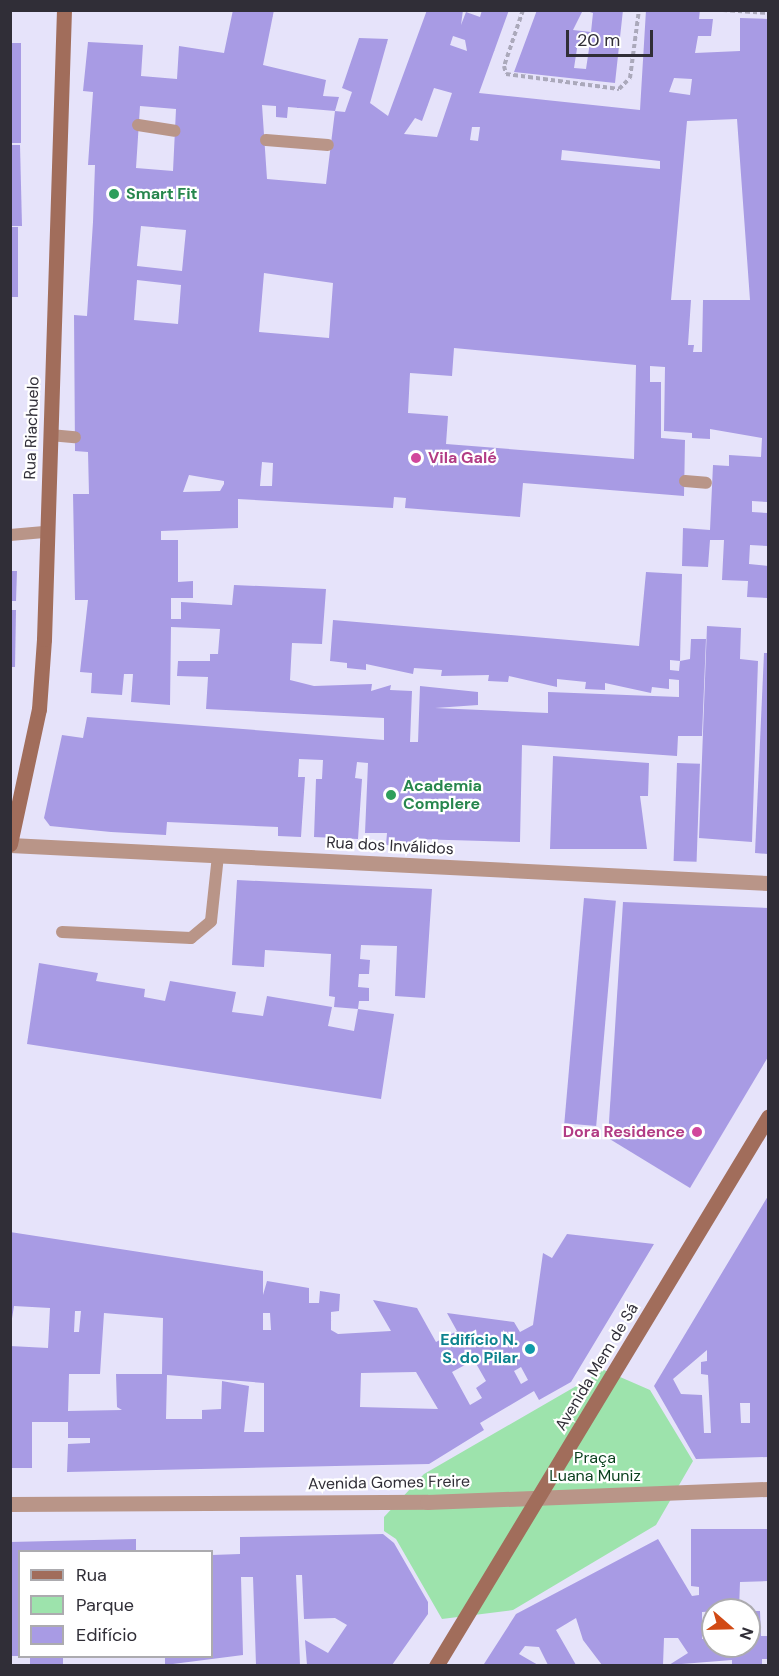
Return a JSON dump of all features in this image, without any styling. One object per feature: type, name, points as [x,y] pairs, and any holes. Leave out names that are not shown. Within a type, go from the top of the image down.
[{"type":"main road","name":"Rua Riachuelo","points":[[10,845],[39,709],[47,532],[63,10]]},
{"type":"main road","name":"Avenida Mem de Sá","points":[[436,1665],[768,1117]]},
{"type":"street","name":"Rua dos Inválidos","points":[[10,845],[768,883]]},
{"type":"street","name":"Avenida Gomes Freire","points":[[10,1504],[539,1496],[768,1489]]},
{"type":"lane","points":[[138,125],[175,131]]},
{"type":"lane","points":[[266,140],[328,145]]},
{"type":"lane","points":[[50,435],[75,437]]},
{"type":"lane","points":[[685,481],[706,483]]},
{"type":"lane","points":[[10,535],[47,532]]},
{"type":"lane","points":[[62,932],[191,938],[211,921],[218,856]]},
{"type":"path","points":[[523,10],[504,66],[506,74],[619,89],[630,78],[639,10]]},
{"type":"path","points":[[723,10],[768,13]]},
{"type":"green space","name":"Praça Luana Muniz","points":[[604,1370],[650,1390],[693,1461],[656,1525],[513,1610],[442,1619],[396,1539],[384,1531],[384,1517],[424,1474]]},
{"type":"building","points":[[233,10],[274,10],[263,65],[326,80],[323,96],[339,97],[335,111],[345,112],[352,92],[342,88],[359,38],[388,39],[370,103],[388,116],[427,10],[463,10],[461,25],[466,12],[480,17],[482,10],[509,10],[479,93],[640,110],[646,10],[700,10],[699,19],[713,19],[711,36],[698,36],[695,53],[740,51],[740,18],[768,19],[768,502],[752,501],[752,512],[768,513],[768,546],[750,545],[749,564],[768,566],[767,598],[747,597],[748,581],[722,580],[724,540],[710,540],[708,567],[682,566],[683,528],[710,530],[713,465],[729,466],[729,455],[761,457],[762,438],[710,429],[710,439],[692,438],[692,433],[664,431],[665,367],[650,366],[650,382],[661,382],[661,438],[685,440],[684,496],[523,483],[520,517],[405,508],[406,498],[394,497],[393,508],[238,499],[238,528],[161,531],[161,540],[178,540],[178,582],[193,581],[193,598],[171,598],[171,619],[181,619],[181,602],[232,605],[234,585],[326,589],[322,644],[292,643],[290,680],[314,686],[372,684],[371,691],[391,685],[390,690],[412,691],[410,742],[418,742],[420,686],[478,692],[478,705],[435,708],[548,713],[548,692],[679,697],[679,680],[669,679],[669,689],[652,687],[651,693],[605,683],[605,690],[585,689],[586,682],[557,679],[557,687],[509,676],[508,682],[488,681],[489,675],[441,676],[442,670],[414,668],[413,674],[366,664],[366,670],[347,668],[347,663],[330,661],[333,620],[639,646],[646,572],[682,574],[680,661],[690,659],[691,639],[706,639],[702,736],[678,736],[677,756],[522,745],[520,842],[414,839],[414,847],[386,845],[387,833],[365,833],[368,763],[357,762],[355,778],[362,779],[358,839],[314,837],[316,779],[322,779],[323,760],[299,759],[298,777],[305,777],[301,837],[278,836],[278,827],[167,822],[166,835],[111,832],[50,826],[44,818],[62,735],[83,738],[87,717],[384,740],[384,718],[206,709],[208,677],[177,676],[178,661],[210,661],[210,654],[218,654],[220,629],[171,627],[170,705],[131,702],[133,674],[124,674],[122,695],[91,693],[92,673],[80,672],[88,600],[75,600],[73,494],[89,494],[88,452],[75,451],[74,315],[87,316],[93,222],[95,165],[88,165],[93,92],[83,91],[88,42],[143,45],[141,76],[177,79],[179,46],[224,53]],"holes":[[[453,36],[465,40],[467,51],[450,45]],[[674,78],[692,79],[690,95],[669,92]],[[434,88],[452,93],[437,137],[404,134],[415,118],[422,121]],[[262,105],[276,106],[276,117],[287,118],[288,107],[335,111],[326,184],[267,179]],[[140,106],[176,109],[173,171],[136,168]],[[737,119],[750,300],[703,300],[702,352],[693,352],[694,345],[688,345],[691,300],[671,300],[687,121]],[[472,127],[480,127],[478,141],[470,140]],[[562,150],[660,161],[660,169],[561,160]],[[141,226],[186,230],[182,271],[137,266]],[[264,273],[333,283],[329,338],[259,332]],[[137,280],[181,285],[178,324],[134,320]],[[454,348],[636,365],[634,459],[446,444],[448,416],[408,413],[410,373],[452,376]],[[262,462],[273,463],[272,486],[260,486]],[[189,475],[224,481],[220,491],[183,492]],[[670,660],[680,661],[679,671],[670,670]]]},
{"type":"building","points":[[537,10],[583,10],[623,10],[615,83],[514,72]],"holes":[[[583,10],[593,13],[591,32],[573,30]],[[578,42],[590,42],[586,69],[574,68]]]},
{"type":"building","points":[[10,43],[21,43],[21,143],[10,143]]},
{"type":"building","points":[[10,145],[20,145],[22,226],[10,226]]},
{"type":"building","points":[[10,227],[18,227],[18,297],[10,297]]},
{"type":"building","points":[[10,571],[17,571],[16,601],[10,601]]},
{"type":"building","points":[[10,610],[16,610],[15,667],[10,667]]},
{"type":"building","points":[[707,626],[741,628],[740,659],[758,661],[752,842],[699,838]]},
{"type":"building","points":[[764,653],[768,653],[768,854],[755,853]]},
{"type":"building","points":[[553,756],[649,763],[648,796],[640,796],[647,849],[550,849]]},
{"type":"building","points":[[677,763],[700,764],[697,862],[674,861]]},
{"type":"building","points":[[237,880],[432,889],[425,998],[395,996],[397,946],[361,945],[360,959],[370,960],[369,974],[359,974],[358,987],[369,988],[369,1001],[359,1001],[358,1009],[334,1007],[335,997],[329,996],[331,954],[265,950],[264,967],[232,965]]},
{"type":"building","points":[[584,898],[616,901],[596,1126],[564,1123]]},
{"type":"building","points":[[623,902],[768,908],[768,1057],[690,1188],[608,1138]]},
{"type":"building","points":[[39,963],[98,973],[96,981],[145,989],[144,997],[165,1001],[170,981],[236,992],[232,1012],[263,1016],[267,996],[332,1007],[328,1026],[354,1031],[358,1009],[394,1014],[381,1099],[27,1044]]},
{"type":"building","points":[[768,1196],[768,1457],[696,1459],[654,1386]],"holes":[[[707,1350],[707,1361],[701,1362],[701,1374],[708,1375],[711,1433],[704,1433],[702,1395],[681,1394],[673,1379]],[[740,1403],[750,1403],[750,1423],[741,1423]]]},
{"type":"building","points":[[10,1232],[263,1271],[263,1295],[267,1281],[309,1288],[309,1303],[319,1303],[320,1291],[340,1294],[339,1311],[331,1312],[331,1330],[338,1334],[391,1331],[373,1300],[417,1308],[436,1342],[457,1331],[447,1313],[514,1322],[520,1332],[533,1325],[543,1253],[552,1258],[567,1234],[654,1244],[571,1382],[539,1400],[534,1391],[480,1423],[484,1430],[429,1464],[67,1472],[68,1444],[90,1443],[90,1438],[68,1438],[68,1422],[32,1422],[32,1468],[10,1468],[10,1346],[48,1348],[50,1308],[14,1306],[10,1331]],"holes":[[[75,1311],[81,1311],[79,1332],[74,1332]],[[104,1313],[163,1318],[162,1374],[116,1374],[117,1407],[122,1410],[68,1411],[69,1374],[100,1374]],[[263,1313],[270,1313],[271,1330],[263,1330]],[[474,1360],[486,1381],[476,1388],[482,1398],[470,1405],[452,1372]],[[521,1367],[528,1380],[521,1384],[514,1371]],[[416,1372],[438,1409],[360,1407],[361,1373]],[[167,1375],[264,1383],[264,1432],[244,1432],[249,1386],[222,1381],[221,1409],[202,1410],[202,1419],[166,1419]]]},
{"type":"building","points":[[691,1529],[768,1529],[768,1581],[740,1582],[739,1598],[701,1598],[701,1658],[761,1658],[761,1636],[768,1636],[768,1659],[762,1659],[762,1665],[732,1665],[732,1660],[669,1665],[688,1653],[678,1638],[664,1638],[663,1665],[602,1665],[583,1640],[576,1618],[556,1630],[576,1665],[548,1665],[539,1647],[525,1646],[519,1654],[538,1665],[484,1664],[516,1614],[658,1539],[692,1596],[699,1595],[699,1587],[691,1586]]},
{"type":"building","points":[[383,1534],[394,1543],[428,1602],[428,1614],[392,1665],[307,1665],[305,1640],[328,1653],[347,1625],[335,1618],[304,1619],[302,1575],[296,1575],[300,1665],[256,1665],[253,1577],[241,1577],[243,1655],[165,1665],[165,1658],[213,1658],[213,1555],[240,1554],[240,1537]]},
{"type":"building","points":[[136,1539],[136,1550],[18,1550],[18,1656],[10,1656],[10,1542]]},
{"type":"building","points":[[30,1658],[63,1658],[63,1665],[30,1665]]},
{"type":"place","name":"Smart Fit","points":[[114,194]]},
{"type":"place","name":"Vila Galé","points":[[416,458]]},
{"type":"place","name":"Academia Complere","points":[[391,795]]},
{"type":"place","name":"Dora Residence","points":[[697,1132]]},
{"type":"place","name":"Edifício N. S. do Pilar","points":[[530,1349]]}]
